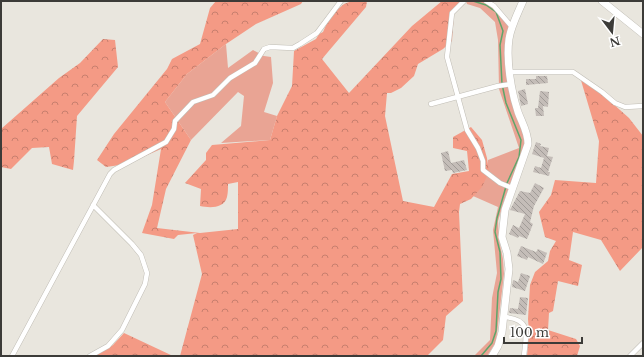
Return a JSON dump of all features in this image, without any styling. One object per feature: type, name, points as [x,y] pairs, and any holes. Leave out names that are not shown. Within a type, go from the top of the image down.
[{"type":"street","points":[[12,356],[110,174],[114,170],[166,142],[174,129],[175,121],[193,102],[213,95],[230,78],[255,63],[264,49],[270,47],[293,48],[317,33],[341,1]]},
{"type":"street","points":[[463,1],[452,13],[447,57],[467,130],[478,148],[483,161],[483,170],[500,183],[512,188]]},
{"type":"street","points":[[486,1],[494,6],[512,27]]},
{"type":"street","points":[[492,356],[500,339],[504,317],[509,268],[508,256],[502,237],[505,210],[528,144],[527,132],[518,113],[512,84],[508,47],[512,27],[523,1]]},
{"type":"street","points":[[602,1],[643,34]]},
{"type":"street","points":[[510,72],[573,72],[615,103],[625,107],[643,106]]},
{"type":"street","points":[[431,104],[498,86],[512,84]]},
{"type":"street","points":[[90,356],[108,346],[122,330],[145,284],[147,273],[141,255],[132,244],[93,206]]},
{"type":"street","points":[[504,317],[515,318],[525,327],[524,356]]},
{"type":"street","points":[[630,356],[643,343]]},
{"type":"shaded area","points":[[466,1],[483,1],[494,8],[509,27],[506,55],[526,144],[505,198],[498,221],[504,274],[496,342],[487,356],[474,356],[490,340],[492,298],[497,273],[493,230],[498,207],[473,196],[480,188],[484,180],[488,160],[519,148],[499,89],[498,40],[495,22],[480,8],[467,4]]},
{"type":"shaded area","points":[[226,44],[228,68],[253,50],[264,56],[271,57],[273,83],[264,112],[277,116],[270,140],[221,143],[241,126],[244,96],[238,92],[191,140],[165,102],[187,74]]},
{"type":"green space","points":[[216,1],[303,1],[301,4],[256,24],[226,44],[187,74],[165,102],[191,140],[166,189],[157,228],[200,233],[238,229],[238,182],[228,184],[225,201],[220,206],[216,207],[200,206],[201,189],[185,183],[206,160],[206,153],[212,145],[270,140],[277,116],[292,86],[294,51],[316,39],[319,34],[323,32],[330,16],[344,4],[352,1],[367,1],[366,7],[322,59],[349,93],[412,26],[442,1],[465,1],[454,13],[452,41],[443,49],[418,64],[414,76],[401,88],[391,93],[387,93],[385,116],[403,201],[434,207],[452,174],[469,171],[467,151],[453,148],[453,137],[471,127],[482,140],[487,158],[489,172],[482,187],[471,199],[460,204],[459,212],[463,301],[446,316],[443,340],[427,356],[180,356],[202,274],[193,235],[197,233],[178,235],[174,239],[142,233],[152,205],[161,149],[127,164],[106,167],[97,160],[114,134],[167,69],[172,59],[200,44],[210,8]]},
{"type":"green space","points":[[103,39],[115,40],[118,67],[77,116],[73,170],[52,164],[49,147],[32,148],[11,169],[1,167],[1,129],[59,78],[80,63]]},
{"type":"green space","points":[[580,77],[593,86],[629,118],[643,136],[643,247],[620,271],[601,240],[573,232],[569,260],[582,265],[578,286],[558,281],[553,311],[549,313],[548,330],[576,339],[580,346],[577,356],[527,356],[530,285],[535,272],[548,261],[550,251],[556,241],[545,237],[539,212],[551,195],[555,180],[596,183],[599,141]]},
{"type":"green space","points":[[124,333],[173,356],[95,356],[113,345]]},
{"type":"building","points":[[536,76],[547,76],[548,83],[526,85],[526,79],[536,79]]},
{"type":"building","points":[[525,89],[528,104],[521,106],[518,91]]},
{"type":"building","points":[[540,91],[549,92],[548,107],[543,106],[544,116],[536,116],[535,108],[538,108]]},
{"type":"building","points":[[536,142],[541,144],[540,146],[549,148],[547,156],[553,157],[548,172],[550,172],[549,176],[533,172],[535,166],[541,168],[544,158],[532,154]]},
{"type":"building","points":[[448,151],[451,163],[464,160],[467,170],[453,173],[452,170],[445,171],[441,153]]},
{"type":"building","points":[[535,183],[544,188],[534,206],[530,222],[533,224],[527,239],[519,236],[518,238],[509,234],[513,225],[519,228],[525,214],[510,210],[520,191],[530,193]]},
{"type":"building","points":[[521,246],[536,252],[538,249],[547,253],[543,264],[528,257],[527,260],[517,256]]},
{"type":"building","points":[[521,273],[530,276],[525,291],[512,287],[513,280],[518,282]]},
{"type":"building","points":[[520,297],[528,298],[526,315],[509,313],[510,308],[518,309]]},
{"type":"waterway","points":[[473,1],[486,5],[496,12],[503,31],[500,45],[502,84],[506,103],[521,140],[519,157],[507,183],[497,218],[495,232],[500,252],[501,279],[498,292],[496,331],[492,343],[481,356]]}]
